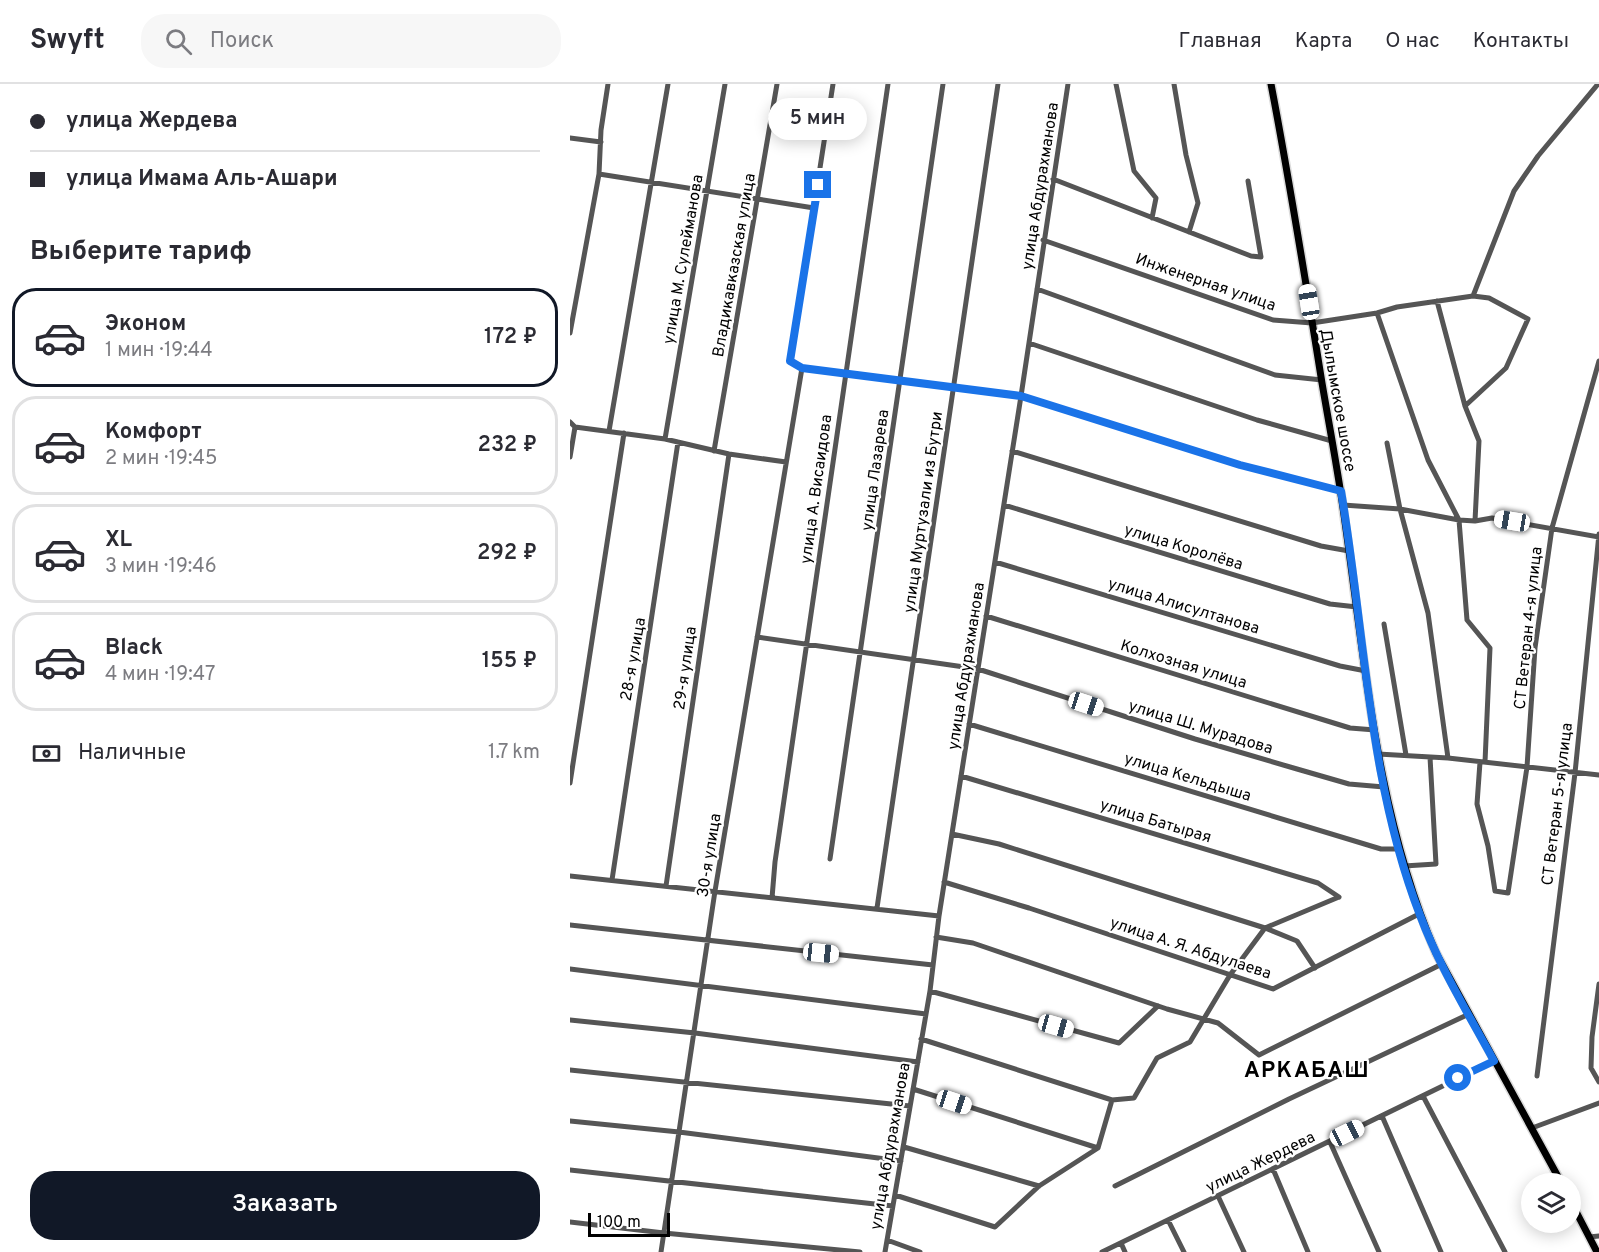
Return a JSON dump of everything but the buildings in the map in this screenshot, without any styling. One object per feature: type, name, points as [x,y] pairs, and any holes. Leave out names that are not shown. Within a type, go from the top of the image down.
[{"type":"main road","name":"Дылымское шоссе","points":[[1271,84],[1341,491],[1378,754],[1399,849],[1419,914],[1442,964],[1556,1173]]},
{"type":"main road","points":[[1581,1221],[1597,1252]]},
{"type":"street","points":[[570,333],[599,174],[608,84]]},
{"type":"street","points":[[609,431],[668,84]]},
{"type":"street","name":"улица М. Сулейманова","points":[[665,439],[725,84]]},
{"type":"street","name":"Владикавказская улица","points":[[714,451],[759,200],[777,84]]},
{"type":"street","points":[[833,84],[790,361],[802,368],[1021,396],[1240,465],[1341,491]]},
{"type":"street","name":"улица А. Висаидова","points":[[771,898],[888,84]]},
{"type":"street","name":"улица Лазарева","points":[[830,860],[944,84]]},
{"type":"street","name":"улица Муртузали из Бутри","points":[[877,908],[998,84]]},
{"type":"street","name":"улица Абдурахманова","points":[[885,1252],[930,991],[944,882],[1068,84]]},
{"type":"street","points":[[1116,84],[1134,171],[1156,198],[1152,218]]},
{"type":"street","points":[[1174,84],[1186,155],[1198,203],[1189,232]]},
{"type":"street","points":[[1465,406],[1506,368],[1528,319],[1489,298],[1473,296],[1514,190],[1538,156],[1598,84]]},
{"type":"street","points":[[570,138],[601,142]]},
{"type":"street","points":[[599,174],[814,208]]},
{"type":"street","points":[[1053,178],[1251,256],[1261,257],[1248,181]]},
{"type":"street","name":"Инженерная улица","points":[[1043,240],[1272,320],[1312,323],[1473,296]]},
{"type":"street","points":[[1037,289],[1275,375],[1322,380]]},
{"type":"street","points":[[1437,301],[1465,406],[1479,441],[1474,521]]},
{"type":"street","points":[[1377,313],[1428,460],[1459,520],[1467,620],[1490,648],[1483,762]]},
{"type":"street","points":[[1029,343],[1257,420],[1332,441]]},
{"type":"street","name":"СТ Ветеран 4-я улица","points":[[1483,762],[1477,804],[1488,846],[1495,891],[1508,893],[1527,767],[1535,648],[1552,528],[1599,361]]},
{"type":"street","name":"30-я улица","points":[[661,1252],[716,891],[802,368]]},
{"type":"street","points":[[570,422],[575,427],[665,439],[729,454],[786,462]]},
{"type":"street","points":[[570,457],[575,427]]},
{"type":"street","points":[[570,783],[624,433]]},
{"type":"street","name":"28-я улица","points":[[612,880],[678,442]]},
{"type":"street","points":[[1387,443],[1400,509],[1428,614],[1448,758]]},
{"type":"street","points":[[1012,451],[1321,546],[1349,551]]},
{"type":"street","name":"29-я улица","points":[[666,886],[729,454]]},
{"type":"street","name":"улица Королёва","points":[[1004,505],[1330,604],[1357,607]]},
{"type":"street","points":[[1343,505],[1400,509],[1459,520],[1474,521],[1492,518],[1599,536]]},
{"type":"street","name":"СТ Ветеран 5-я улица","points":[[1537,1076],[1575,772],[1599,536]]},
{"type":"street","name":"улица Алисултанова","points":[[995,562],[1340,666],[1366,671]]},
{"type":"street","name":"Колхозная улица","points":[[986,616],[1350,728],[1374,730]]},
{"type":"street","points":[[1384,624],[1406,755]]},
{"type":"street","name":"улица Ш. Мурадова","points":[[757,637],[978,669],[1286,766],[1349,784],[1384,787]]},
{"type":"street","name":"улица Кельдыша","points":[[969,724],[1381,849],[1399,849]]},
{"type":"street","points":[[1378,754],[1448,758],[1599,775]]},
{"type":"street","points":[[1404,866],[1436,864],[1430,757]]},
{"type":"street","name":"улица Батырая","points":[[961,776],[1318,883],[1340,897],[1265,928]]},
{"type":"street","points":[[952,834],[999,844],[1265,928],[1297,941],[1315,968]]},
{"type":"street","points":[[570,876],[939,916]]},
{"type":"street","name":"улица А. Я. Абдулаева","points":[[944,882],[1273,989],[1419,914]]},
{"type":"street","points":[[570,925],[933,965]]},
{"type":"street","points":[[921,1039],[1112,1100],[1134,1098],[1157,1058],[1190,1042],[1230,975],[1265,928]]},
{"type":"street","points":[[936,937],[973,943],[1167,1009],[1218,1023],[1259,1055],[1442,964]]},
{"type":"street","points":[[570,969],[926,1014]]},
{"type":"street","points":[[1599,984],[1592,1037],[1591,1068],[1599,1082]]},
{"type":"street","points":[[930,991],[1119,1043],[1158,1006]]},
{"type":"street","points":[[1115,1186],[1289,1099],[1469,1014]]},
{"type":"street","points":[[570,1020],[695,1033],[918,1062]]},
{"type":"street","name":"улица Жердева","points":[[1102,1252],[1494,1061]]},
{"type":"street","points":[[570,1070],[910,1106]]},
{"type":"street","points":[[913,1089],[1098,1148]]},
{"type":"street","points":[[1423,1096],[1505,1252]]},
{"type":"street","points":[[895,1195],[995,1227],[1039,1186],[1098,1148],[1112,1100]]},
{"type":"street","points":[[1532,1128],[1599,1103]]},
{"type":"street","points":[[1382,1116],[1441,1252]]},
{"type":"street","points":[[570,1121],[679,1132],[901,1161]]},
{"type":"street","points":[[1330,1142],[1379,1252]]},
{"type":"street","points":[[904,1147],[1039,1186]]},
{"type":"street","points":[[1273,1169],[1308,1252]]},
{"type":"street","points":[[570,1170],[893,1206]]},
{"type":"street","points":[[1218,1196],[1244,1252]]},
{"type":"street","points":[[1168,1220],[1184,1252]]},
{"type":"street","points":[[570,1222],[860,1252]]},
{"type":"street","points":[[1589,1237],[1599,1236]]},
{"type":"street","points":[[887,1240],[920,1252]]},
{"type":"street","points":[[1121,1243],[1125,1252]]},
{"type":"district","name":"АРКАБАШ","points":[[1307,1069]]},
{"type":"route","points":[[818,185],[790,361],[802,368],[1021,396],[1240,465],[1341,491],[1378,754],[1386,800],[1399,849],[1419,914],[1436,953],[1494,1061],[1458,1078]]}]
